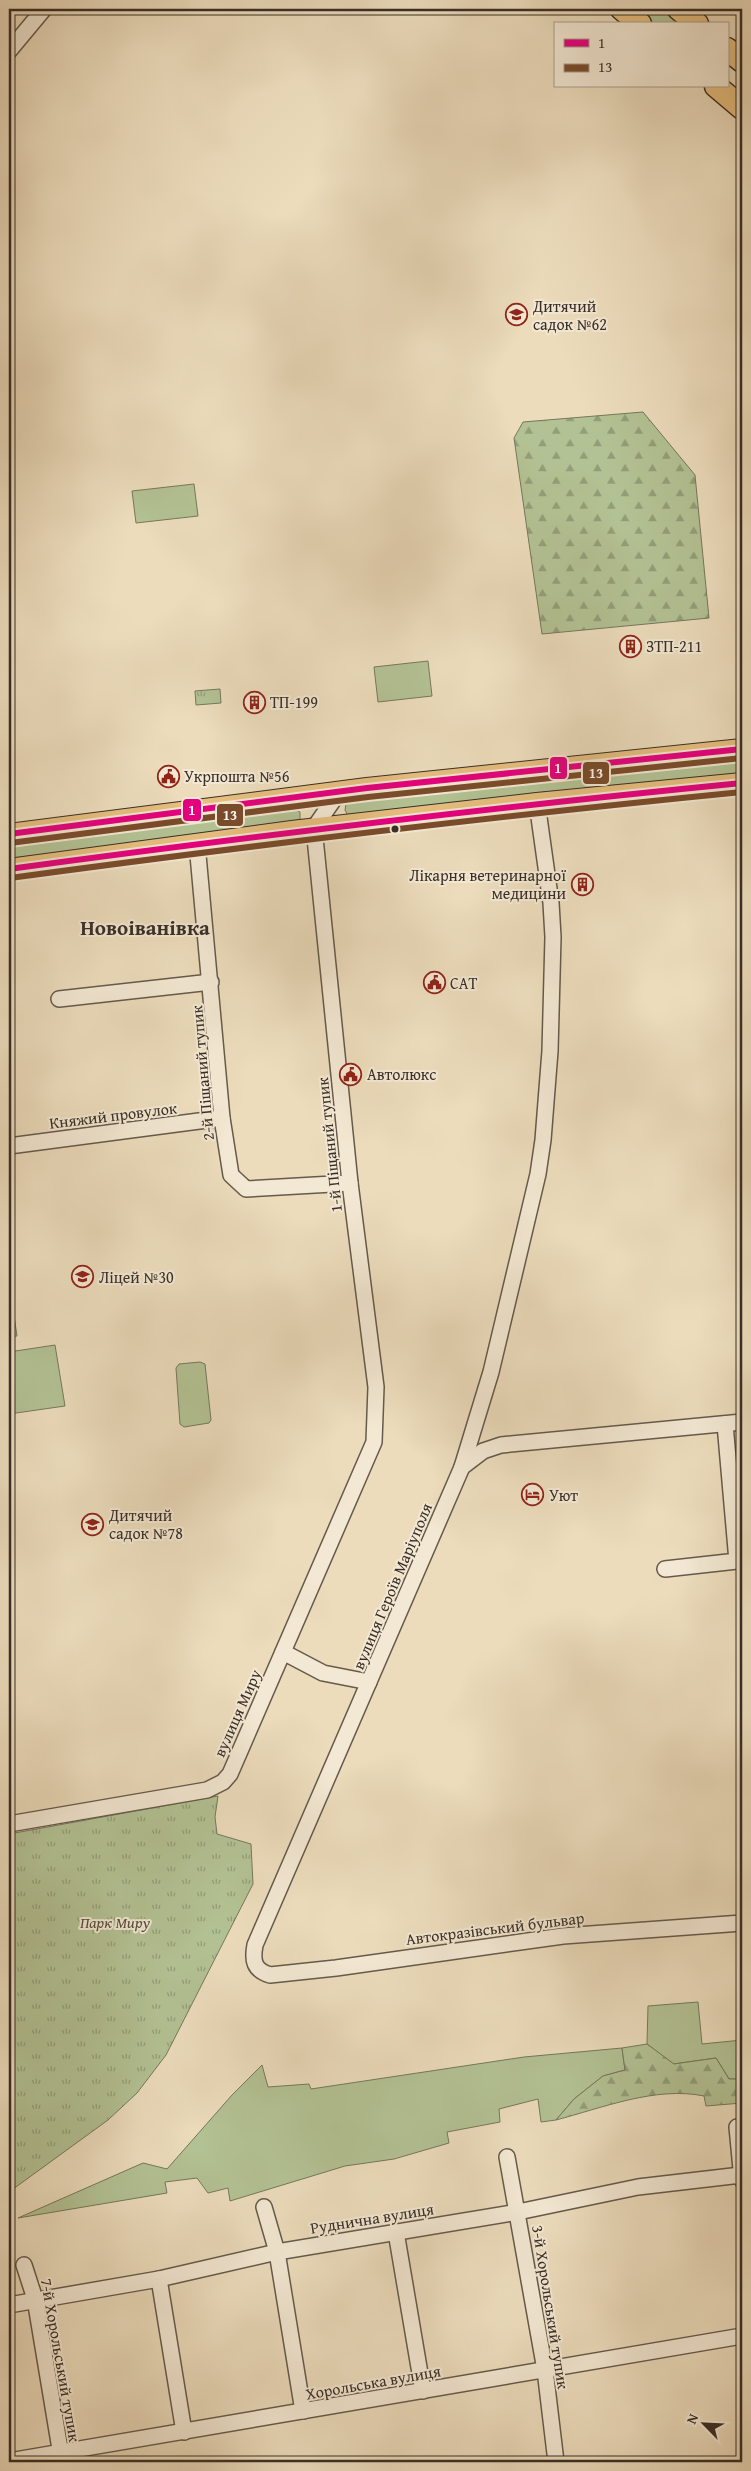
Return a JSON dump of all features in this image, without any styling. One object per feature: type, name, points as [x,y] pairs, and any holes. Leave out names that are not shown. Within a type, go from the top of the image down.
[{"type":"highway","points":[[622,9],[638,22]]},
{"type":"highway","points":[[680,9],[695,22]]},
{"type":"highway","points":[[718,88],[742,108]]},
{"type":"main road","points":[[9,834],[339,792],[742,750]]},
{"type":"main road","points":[[9,869],[314,828],[742,783]]},
{"type":"main road","points":[[339,792],[343,825]]},
{"type":"main road","points":[[310,796],[314,828]]},
{"type":"street","points":[[9,51],[44,9]]},
{"type":"street","points":[[314,828],[339,792]]},
{"type":"street","points":[[462,1467],[491,1372],[538,1174],[543,1140],[550,1051],[553,937],[551,903],[538,803]]},
{"type":"street","name":"1-й Піщаний тупик","points":[[314,828],[350,1184],[376,1387],[376,1428],[369,1456]]},
{"type":"street","name":"2-й Піщаний тупик","points":[[197,844],[222,1118],[231,1175],[246,1189],[350,1184]]},
{"type":"street","points":[[59,999],[211,982]]},
{"type":"street","name":"Княжий провулок","points":[[9,1146],[222,1118]]},
{"type":"street","name":"вулиця Героїв Маріуполя","points":[[256,1968],[253,1955],[255,1945],[462,1467],[483,1451],[501,1445],[742,1422]]},
{"type":"street","points":[[665,1569],[737,1561],[725,1424]]},
{"type":"street","name":"вулиця Миру","points":[[9,1824],[207,1790],[223,1782],[230,1774],[369,1456]]},
{"type":"street","points":[[283,1652],[323,1673],[369,1682]]},
{"type":"street","name":"Автокразівський бульвар","points":[[256,1968],[260,1972],[270,1975],[297,1973],[563,1936],[742,1923]]},
{"type":"street","points":[[737,2127],[742,2177]]},
{"type":"street","name":"3-й Хорольський тупик","points":[[507,2157],[545,2370],[556,2462]]},
{"type":"street","name":"Руднична вулиця","points":[[9,2305],[159,2278],[277,2252],[518,2212],[638,2187],[742,2177]]},
{"type":"street","points":[[264,2207],[277,2252],[303,2412]]},
{"type":"street","points":[[396,2232],[423,2391]]},
{"type":"street","name":"7-й Хорольський тупик","points":[[24,2265],[35,2299],[61,2458]]},
{"type":"street","points":[[159,2278],[184,2432]]},
{"type":"street","name":"Хорольська вулиця","points":[[9,2461],[61,2458],[184,2432],[742,2336]]},
{"type":"green space","points":[[632,9],[666,9],[682,22],[648,22]]},
{"type":"green space","points":[[643,412],[695,475],[709,618],[542,634],[514,438],[523,422]]},
{"type":"green space","points":[[194,484],[198,516],[136,523],[132,491]]},
{"type":"green space","points":[[428,661],[432,696],[378,702],[374,667]]},
{"type":"green space","points":[[220,689],[221,703],[196,705],[195,691]]},
{"type":"green space","points":[[742,759],[742,776],[348,816],[345,810],[346,804],[351,800]]},
{"type":"green space","points":[[293,808],[300,812],[300,821],[9,862],[9,845]]},
{"type":"green space","points":[[13,1309],[17,1336],[9,1337],[9,1310]]},
{"type":"green space","points":[[55,1345],[65,1406],[9,1414],[9,1352]]},
{"type":"green space","points":[[200,1362],[205,1364],[211,1420],[209,1423],[184,1427],[180,1424],[176,1368],[179,1364]]},
{"type":"green space","name":"Парк Миру","points":[[218,1796],[215,1817],[217,1834],[251,1844],[253,1884],[166,2055],[137,2093],[108,2120],[9,2192],[9,1834]]},
{"type":"green space","points":[[698,2002],[702,2044],[742,2040],[742,2079],[729,2079],[716,2058],[673,2064],[647,2044],[648,2006]]},
{"type":"green space","points":[[647,2044],[674,2064],[716,2058],[729,2079],[742,2079],[742,2103],[706,2106],[704,2096],[667,2094],[610,2104],[556,2120],[574,2099],[603,2076],[625,2070],[622,2048]]},
{"type":"green space","points":[[622,2048],[625,2070],[603,2076],[574,2099],[556,2120],[541,2122],[538,2099],[499,2109],[500,2122],[447,2132],[449,2143],[394,2159],[345,2166],[230,2201],[228,2188],[208,2193],[197,2178],[165,2182],[167,2193],[18,2218],[143,2163],[167,2169],[232,2095],[262,2065],[268,2087],[309,2084],[311,2089],[524,2057]]},
{"type":"transit line","name":"1","points":[[9,834],[367,788],[742,749]]},
{"type":"transit line","name":"13","points":[[10,843],[368,797],[742,758]]},
{"type":"transit line","name":"1","points":[[9,869],[375,823],[742,783]]},
{"type":"transit line","name":"13","points":[[10,878],[376,832],[742,792]]},
{"type":"place","name":"Дитячий садок №62","points":[[517,315]]},
{"type":"place","name":"ЗТП-211","points":[[630,646]]},
{"type":"place","name":"ТП-199","points":[[254,702]]},
{"type":"place","name":"Укрпошта №56","points":[[168,776]]},
{"type":"place","name":"Лікарня ветеринарної медицини","points":[[582,884]]},
{"type":"place","name":"САТ","points":[[434,983]]},
{"type":"place","name":"Автолюкс","points":[[351,1074]]},
{"type":"place","name":"Ліцей №30","points":[[83,1277]]},
{"type":"place","name":"Уют","points":[[533,1495]]},
{"type":"place","name":"Дитячий садок №78","points":[[93,1524]]},
{"type":"district","name":"Новоіванівка","points":[[145,928]]}]
